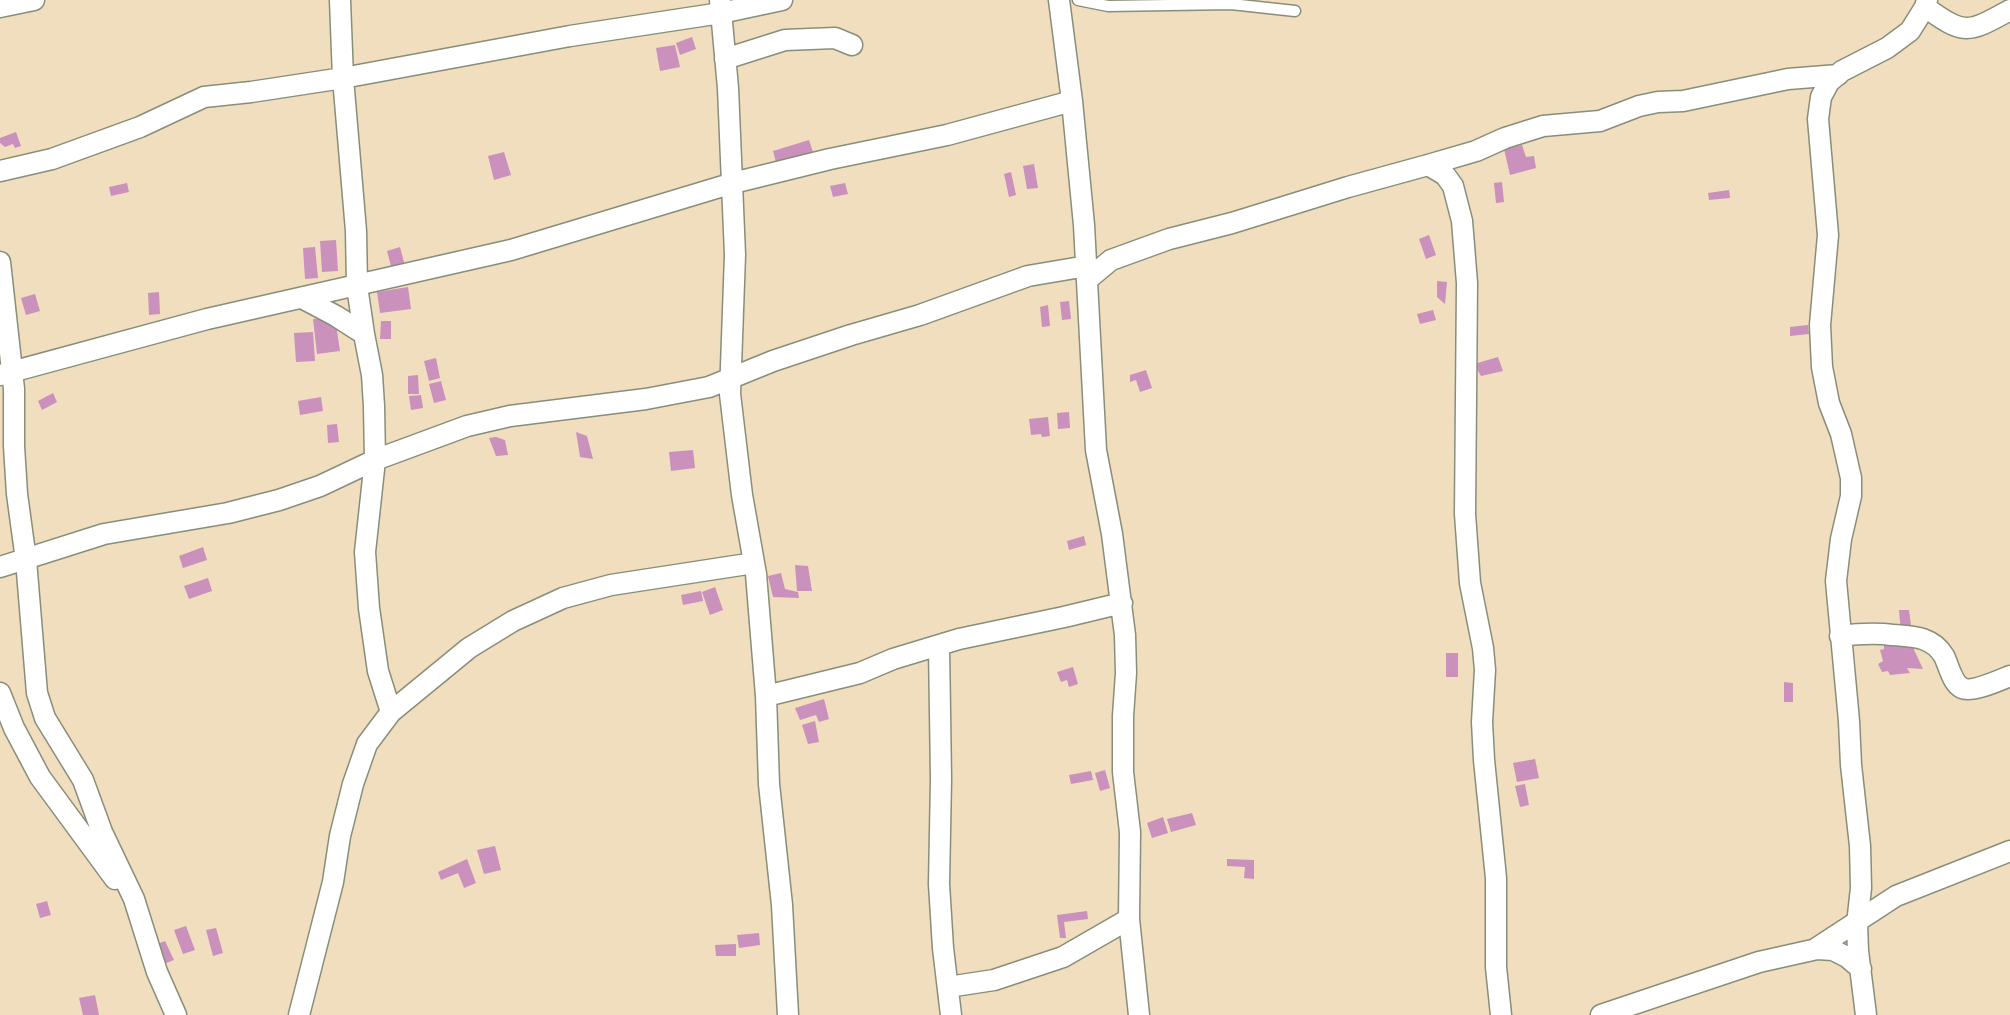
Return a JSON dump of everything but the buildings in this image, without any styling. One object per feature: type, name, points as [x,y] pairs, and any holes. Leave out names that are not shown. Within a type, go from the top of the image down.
[{"type":"street","points":[[0,7],[34,0]]},
{"type":"street","points":[[340,0],[357,286],[372,375],[375,460],[365,552],[369,608],[378,671],[391,712]]},
{"type":"street","points":[[0,171],[52,159],[140,127],[204,97],[343,78],[720,6],[782,0]]},
{"type":"street","points":[[1059,0],[1085,239],[1096,450],[1122,603],[1126,673],[1123,772],[1130,832],[1129,919],[1139,1015]]},
{"type":"street","points":[[1866,1015],[1858,951],[1860,846],[1836,581],[1851,496],[1851,478],[1822,367],[1820,325],[1828,235],[1818,119],[1823,90],[1829,82],[1910,31],[1926,4],[1955,27],[1971,28],[1988,23],[2010,10]]},
{"type":"street","points":[[720,6],[733,183],[735,270],[730,379],[737,460],[754,563],[788,1015]]},
{"type":"street","points":[[725,59],[785,40],[835,38],[852,45]]},
{"type":"street","points":[[0,567],[104,534],[228,513],[279,500],[467,426],[510,416],[578,409],[709,387],[773,361],[920,315],[1028,276],[1087,273],[1111,260],[1169,239],[1476,151],[1543,126],[1600,121],[1658,102],[1683,101],[1788,79],[1838,75]]},
{"type":"street","points":[[6,373],[207,319],[511,250],[733,183],[947,135],[1072,101]]},
{"type":"street","points":[[1428,165],[1445,175],[1453,186],[1462,221],[1467,297],[1465,514],[1470,583],[1485,670],[1483,748],[1496,878],[1496,967],[1501,1015]]},
{"type":"street","points":[[1085,239],[1102,251],[1126,255]]},
{"type":"street","points":[[0,262],[6,373],[14,389],[14,458],[37,693],[41,708],[83,780],[102,832],[126,879],[157,972],[176,1015]]},
{"type":"street","points":[[302,298],[364,334]]},
{"type":"street","points":[[299,1015],[333,882],[353,784],[367,744],[391,712],[469,648],[513,621],[563,598],[611,585],[754,563]]},
{"type":"street","points":[[766,696],[860,673],[893,659],[959,639],[1122,603]]},
{"type":"street","points":[[1840,636],[1868,632],[1923,638],[1938,648],[1961,688],[1976,687],[2010,676]]},
{"type":"street","points":[[939,646],[939,884],[951,1015]]},
{"type":"street","points":[[0,693],[14,728],[40,777],[141,917]]},
{"type":"street","points":[[1815,949],[1896,896],[2010,851]]},
{"type":"street","points":[[948,987],[994,980],[1051,962],[1129,919]]},
{"type":"street","points":[[1601,1015],[1759,962],[1815,949],[1833,950],[1861,969]]},
{"type":"lane","points":[[1078,0],[1108,6],[1231,4],[1295,11]]}]
